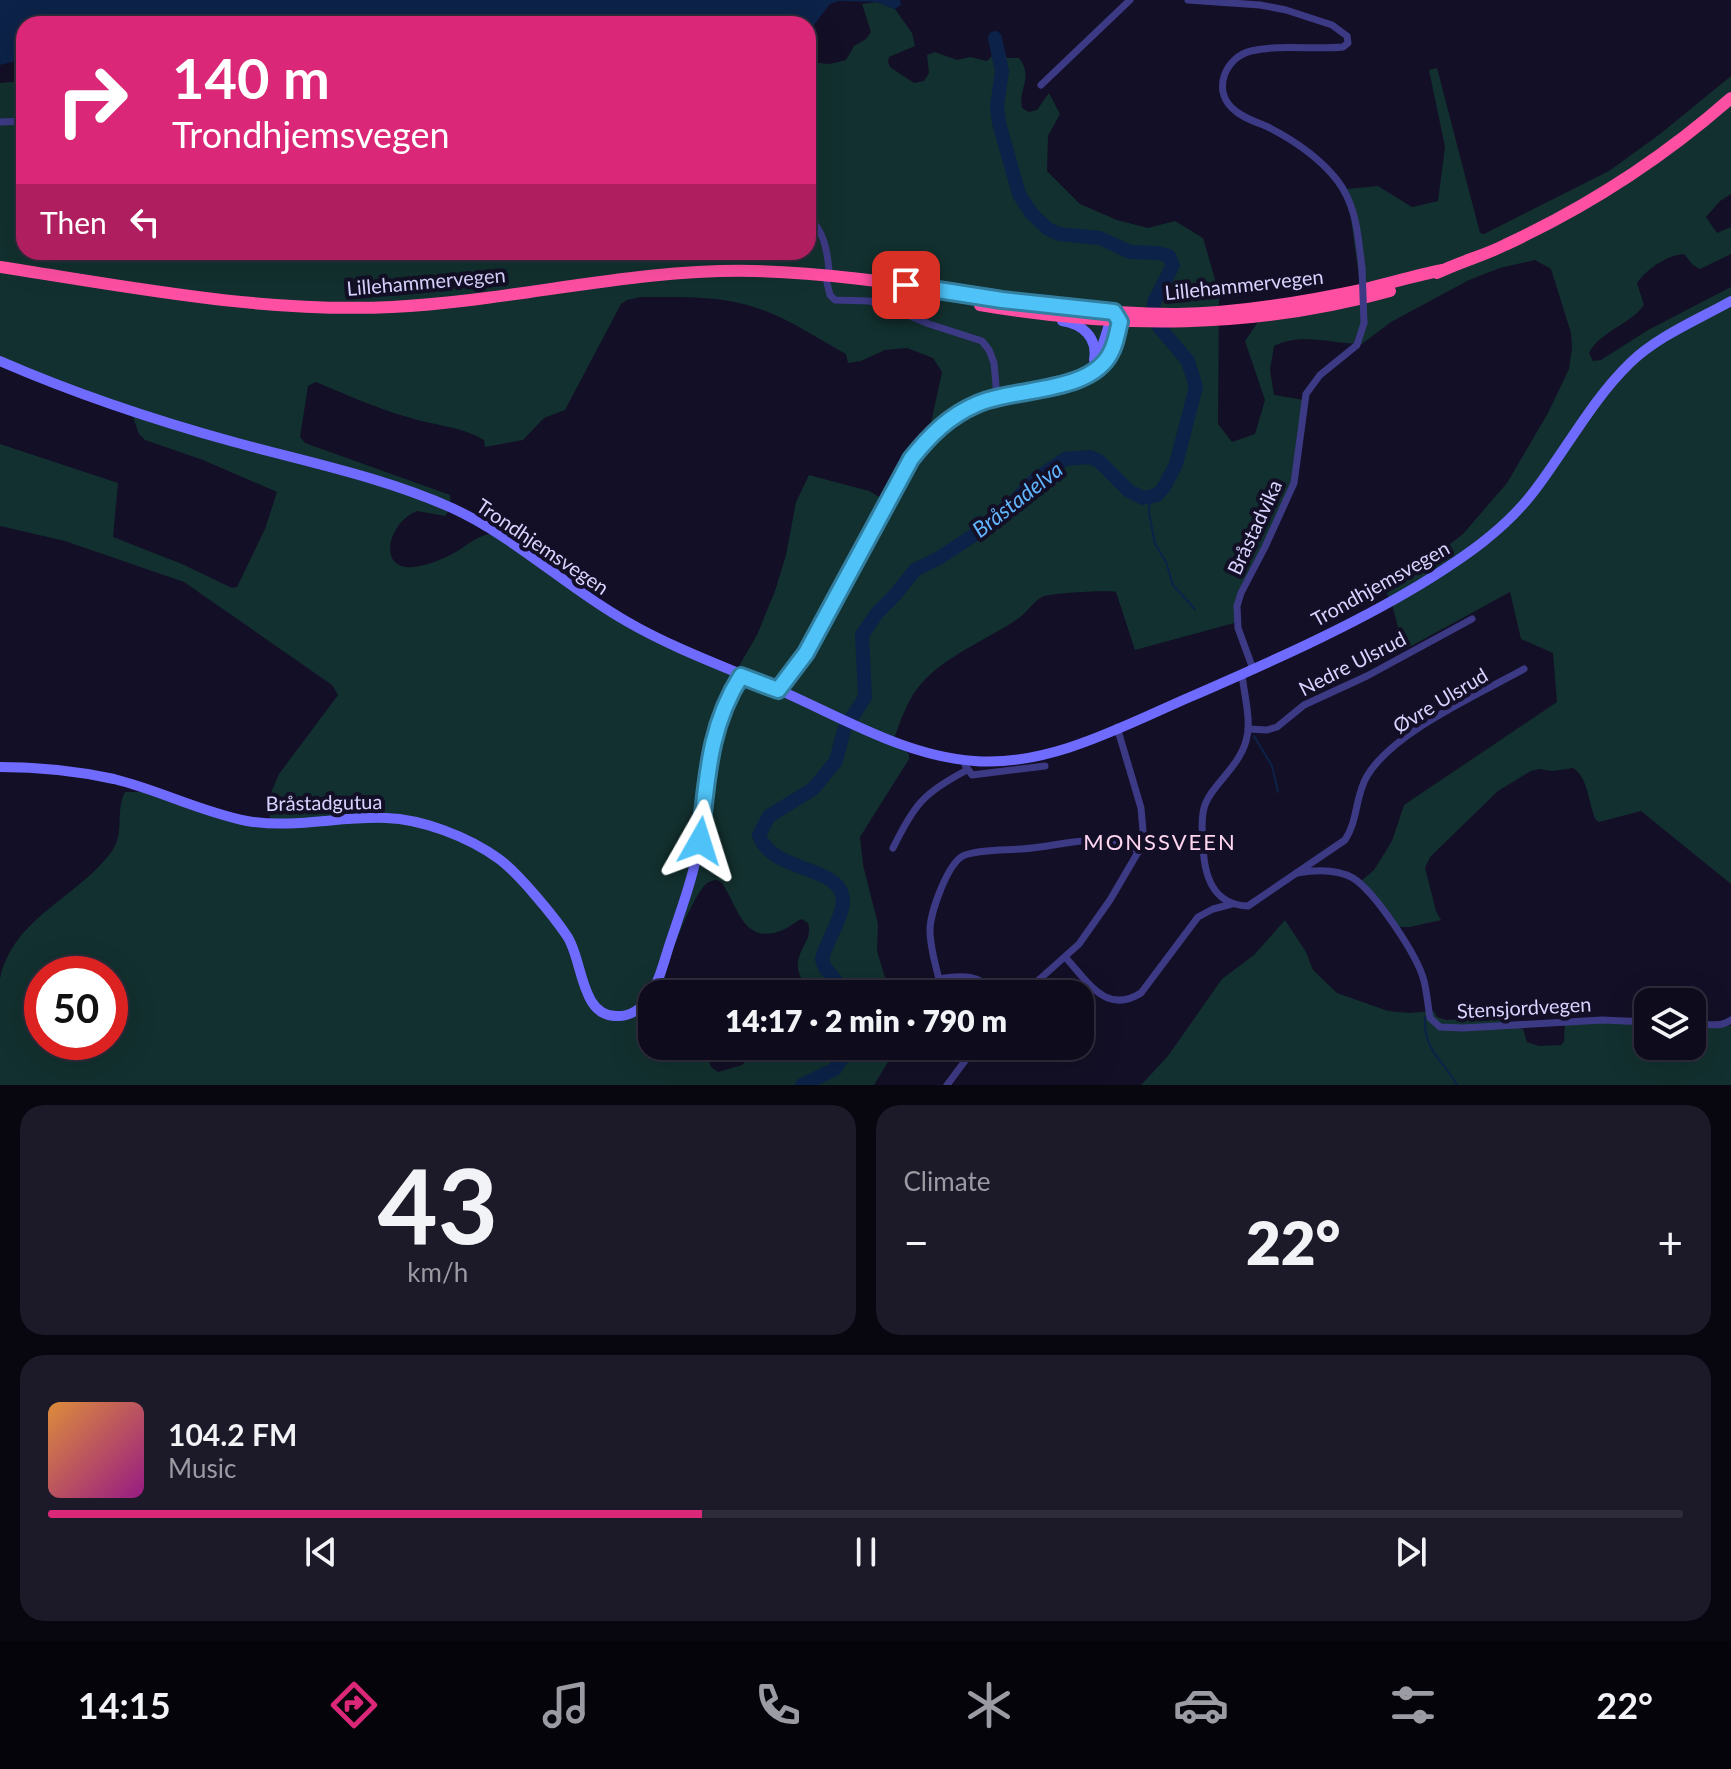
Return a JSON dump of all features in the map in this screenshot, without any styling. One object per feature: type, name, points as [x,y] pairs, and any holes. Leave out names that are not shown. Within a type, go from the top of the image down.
[{"type":"highway","name":"Lillehammervegen","points":[[856,280],[884,288],[1034,313],[1114,319],[1200,317],[1329,296],[1443,270],[1501,247],[1590,201],[1650,163],[1731,98]]},
{"type":"highway","name":"Lillehammervegen","points":[[0,267],[225,301],[331,308],[430,304],[613,279],[683,273],[764,271],[883,281],[1114,319]]},
{"type":"main road","name":"Trondhjemsvegen","points":[[0,361],[67,390],[142,415],[378,481],[443,504],[496,532],[626,622],[887,739],[965,765],[1043,755],[1117,727],[1253,669],[1350,623],[1415,587],[1493,535],[1534,491],[1601,396],[1628,365],[1665,338],[1731,301]]},
{"type":"main road","points":[[1034,313],[1080,326],[1091,339],[1094,360]]},
{"type":"main road","points":[[1085,374],[1101,350],[1114,319]]},
{"type":"main road","points":[[778,690],[811,644],[911,459],[928,437],[944,423],[978,403],[1062,385],[1099,367],[1112,351],[1114,319]]},
{"type":"main road","name":"Bråstadgutua","points":[[0,767],[34,767],[115,780],[247,821],[283,824],[388,818],[459,838],[501,860],[518,878],[566,935],[579,960],[584,987],[595,1007],[611,1016],[622,1016],[638,1010],[649,998],[659,976],[695,863],[709,758],[717,723],[729,693],[741,676]]},
{"type":"street","points":[[1041,85],[1130,0]]},
{"type":"street","name":"Bråstadvika","points":[[1188,0],[1286,10],[1332,25],[1347,36],[1348,43],[1343,47],[1246,52],[1235,58],[1227,68],[1222,86],[1228,105],[1238,114],[1295,141],[1328,169],[1347,194],[1357,222],[1362,268],[1364,323],[1357,345],[1320,375],[1306,394],[1294,483],[1237,606],[1238,628],[1253,669]]},
{"type":"street","points":[[816,224],[827,250],[829,270]]},
{"type":"street","points":[[827,283],[835,300],[881,304],[982,341],[994,363],[997,397]]},
{"type":"street","name":"Nedre Ulsrud","points":[[1249,729],[1277,727],[1304,705],[1367,676],[1472,619]]},
{"type":"street","name":"Øvre Ulsrud","points":[[1295,873],[1339,847],[1347,838],[1365,778],[1396,745],[1524,669]]},
{"type":"street","points":[[1232,904],[1219,896],[1206,876],[1202,838],[1204,808],[1241,757],[1249,729],[1242,674]]},
{"type":"street","points":[[1040,980],[1066,958],[1110,900],[1144,842],[1141,808],[1117,727]]},
{"type":"street","points":[[893,848],[912,809],[965,765]]},
{"type":"street","name":"Trondhjemsvegen","points":[[965,765],[972,775],[1045,766]]},
{"type":"street","points":[[979,980],[965,975],[939,979],[930,927],[952,864],[962,855],[1087,839],[1105,840],[1140,851]]},
{"type":"street","name":"Stensjordvegen","points":[[1295,873],[1312,870],[1342,874],[1363,886],[1388,916],[1411,952],[1424,979],[1430,1018],[1440,1027],[1634,1021]]},
{"type":"street","points":[[1066,958],[1108,1000],[1131,1000],[1141,993],[1198,917],[1232,904],[1248,906],[1258,902],[1295,873]]},
{"type":"street","points":[[1706,1024],[1731,1020]]},
{"type":"street","points":[[947,1085],[966,1060]]},
{"type":"green space","points":[[877,2],[895,9],[912,33],[915,46],[889,57],[888,62],[890,67],[914,83],[924,81],[929,73],[927,55],[935,52],[957,60],[970,57],[987,61],[993,55],[995,38],[998,38],[1007,58],[1019,58],[1023,65],[1022,108],[1029,112],[1037,110],[1049,93],[1060,114],[1048,136],[1047,171],[1080,204],[1117,220],[1148,228],[1175,221],[1203,238],[1219,293],[1218,424],[1232,442],[1255,434],[1265,400],[1245,341],[1262,316],[1361,293],[1347,189],[1378,186],[1412,207],[1438,201],[1445,147],[1429,70],[1437,68],[1480,233],[1484,234],[1609,171],[1731,76],[1731,194],[1706,217],[1717,233],[1731,227],[1731,254],[1700,269],[1684,254],[1658,264],[1637,283],[1644,305],[1600,339],[1589,353],[1593,361],[1601,360],[1648,330],[1731,287],[1731,884],[1641,811],[1599,822],[1596,820],[1582,778],[1573,768],[1531,771],[1498,791],[1430,857],[1425,868],[1441,920],[1396,927],[1360,882],[1374,870],[1392,841],[1404,805],[1557,702],[1553,653],[1521,639],[1510,592],[1404,650],[1392,604],[1385,590],[1463,534],[1507,483],[1548,413],[1569,369],[1571,333],[1551,269],[1535,260],[1500,268],[1469,280],[1391,322],[1362,344],[1306,339],[1274,346],[1270,370],[1274,395],[1304,400],[1294,485],[1243,583],[1238,622],[1135,650],[1116,592],[1047,596],[1039,599],[1019,618],[930,674],[908,703],[894,739],[909,754],[909,759],[860,837],[863,865],[878,924],[877,951],[886,980],[802,980],[799,956],[808,938],[808,923],[802,919],[785,929],[759,933],[744,922],[721,882],[716,880],[705,885],[692,906],[677,938],[665,980],[638,980],[638,1060],[709,1060],[711,1067],[718,1072],[742,1065],[747,1060],[889,1060],[874,1085],[0,1085],[0,979],[7,958],[32,924],[82,882],[112,851],[118,837],[125,792],[146,792],[229,818],[270,819],[270,795],[279,774],[338,695],[332,685],[184,582],[65,541],[0,526],[0,444],[118,483],[113,537],[232,588],[237,587],[265,529],[277,492],[203,460],[145,440],[139,434],[133,417],[0,360],[0,83],[16,82],[16,260],[816,260],[816,63],[830,64],[846,60],[854,46],[871,32],[862,4]],"holes":[[[640,297],[729,301],[769,312],[802,329],[846,354],[848,363],[861,361],[885,350],[907,348],[933,358],[942,372],[929,432],[886,496],[881,498],[869,491],[809,475],[796,502],[786,555],[775,591],[757,635],[736,671],[626,622],[490,534],[436,561],[414,567],[402,566],[395,562],[390,545],[399,525],[417,511],[445,516],[451,508],[450,495],[305,443],[300,437],[308,386],[316,382],[363,402],[466,432],[484,440],[485,447],[523,440],[544,418],[565,410],[621,304]]]},
{"type":"green space","points":[[1285,920],[1306,952],[1313,970],[1337,993],[1388,1011],[1434,1011],[1437,1017],[1446,1020],[1501,1017],[1505,1025],[1523,1029],[1527,1042],[1539,1046],[1561,1045],[1565,1021],[1634,1019],[1634,1060],[1706,1060],[1706,1023],[1731,1026],[1731,1085],[1141,1085],[1168,1056],[1222,979],[1254,955]]},
{"type":"water","points":[[0,0],[900,0],[901,5],[895,9],[877,2],[838,1],[830,4],[816,22],[816,16],[16,16],[16,61],[0,65]]},
{"type":"waterway","name":"Bråstadelva","points":[[835,980],[822,959],[843,906],[839,888],[831,880],[777,857],[766,848],[759,835],[769,816],[813,789],[836,761],[844,730],[865,697],[862,635],[915,570],[995,521],[1035,480],[1065,459],[1090,457],[1099,461],[1129,491],[1143,498],[1157,495],[1176,464],[1196,387],[1188,361],[1159,327],[1153,313],[1154,302],[1173,265],[1169,256],[1130,252],[1100,238],[1059,234],[1048,229],[1031,213],[1019,194],[999,123],[997,106],[1002,71],[995,38]]},
{"type":"waterway","points":[[1150,498],[1149,513],[1155,544],[1166,562],[1173,585],[1195,609]]},
{"type":"waterway","points":[[1254,736],[1272,766],[1278,792]]},
{"type":"waterway","points":[[1425,1017],[1430,1046],[1457,1085]]},
{"type":"waterway","name":"Bråstadelva","points":[[802,1085],[835,1069],[841,1060]]},
{"type":"district","name":"MONSSVEEN","points":[[1160,841]]},
{"type":"route","points":[[700,841],[709,758],[717,723],[729,693],[741,676],[778,690],[806,653],[911,459],[928,437],[944,423],[978,403],[1062,385],[1099,367],[1112,351],[1120,322],[1114,312],[1062,308],[906,285]]}]
